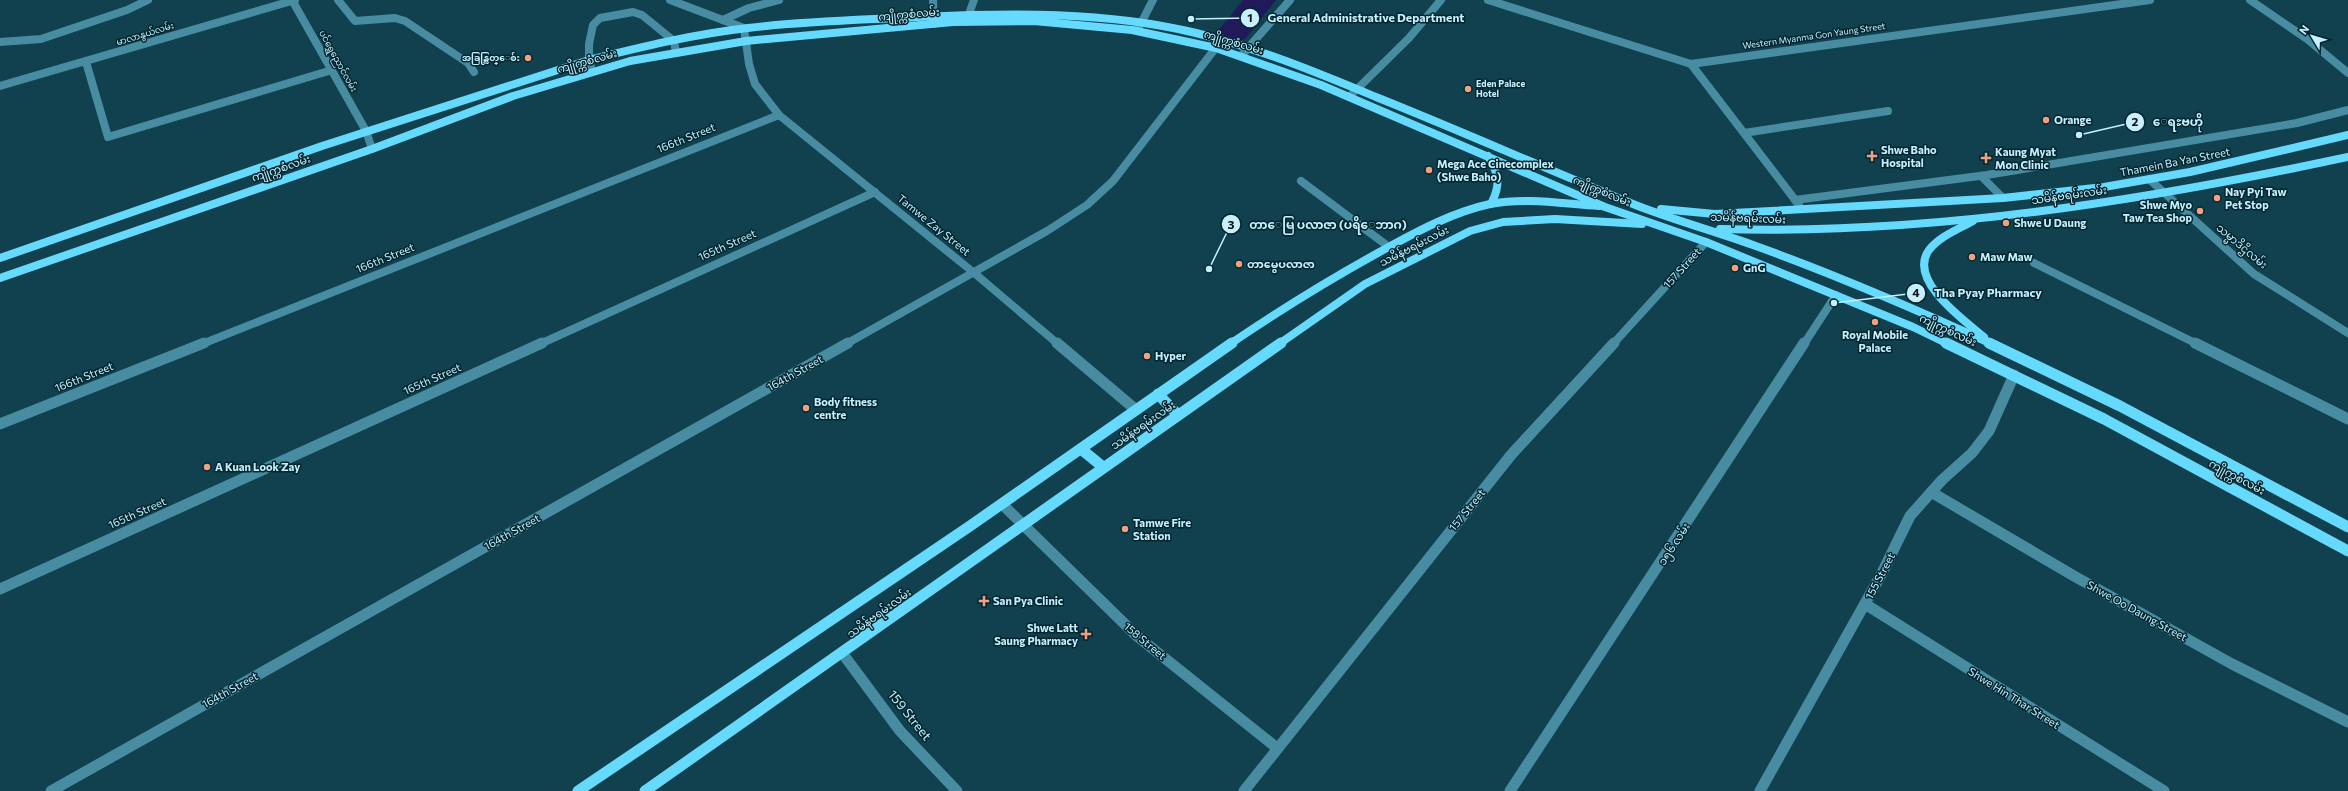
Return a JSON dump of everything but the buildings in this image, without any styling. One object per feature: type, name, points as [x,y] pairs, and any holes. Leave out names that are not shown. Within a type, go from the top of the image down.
[{"type":"main road","name":"ကျိုက္ကစံလမ်း","points":[[0,278],[372,148],[513,96],[592,71],[630,61],[746,41],[934,20],[967,18],[1139,27],[1219,45],[1247,48],[1357,88],[1643,208],[1708,229],[1812,267],[1992,343],[2128,409],[2348,527]]},
{"type":"main road","name":"ကျိုက္ကစံလမ်း","points":[[0,258],[366,131],[589,60],[674,41],[744,28],[844,20],[934,20]]},
{"type":"main road","name":"ကျိုက္ကစံလမ်း","points":[[1219,45],[1240,56],[1349,97],[1605,207],[1653,225],[1706,242],[1932,335],[2104,419],[2348,551]]},
{"type":"main road","name":"Thamein Ba Yan Street","points":[[2003,198],[2149,179],[2190,172],[2348,135]]},
{"type":"main road","points":[[1488,156],[1499,174],[1500,189],[1491,204]]},
{"type":"main road","name":"သမိန်ဗရမ်းလမ်း","points":[[645,791],[843,654],[1102,467],[1365,284],[1470,231],[1503,222],[1531,219],[1776,232],[1815,231],[1976,220],[2164,194],[2348,157]]},
{"type":"main road","name":"သမိန်ဗရမ်းလမ်း","points":[[578,791],[1002,504],[1135,409],[1316,288],[1389,247],[1448,218],[1491,204],[1543,203],[1643,208],[1715,214],[2003,198]]},
{"type":"main road","points":[[1976,220],[1942,239],[1926,255],[1925,273],[1935,292],[1992,343]]},
{"type":"main road","points":[[1158,394],[1178,415]]},
{"type":"main road","points":[[1080,449],[1102,467]]},
{"type":"street","points":[[0,42],[41,39],[127,10],[148,0]]},
{"type":"street","name":"မာလာနွယ်လမ်း","points":[[0,86],[293,0]]},
{"type":"street","name":"ပင်ရွှေညောင်လမ်း","points":[[293,0],[366,131],[372,148]]},
{"type":"street","points":[[338,0],[347,14],[355,21],[363,23],[388,18],[402,19],[468,63],[474,72]]},
{"type":"street","points":[[670,0],[744,28]]},
{"type":"street","points":[[723,20],[749,8],[779,0]]},
{"type":"street","points":[[933,0],[934,20]]},
{"type":"street","points":[[967,18],[974,0]]},
{"type":"street","points":[[1139,27],[1153,0]]},
{"type":"street","points":[[1240,56],[1290,0]]},
{"type":"street","points":[[1349,97],[1409,38],[1441,0]]},
{"type":"street","name":"Western Myanma Gon Yaung Street","points":[[1488,0],[1691,64],[2150,0]]},
{"type":"street","points":[[2250,0],[2307,39],[2348,73]]},
{"type":"street","points":[[592,71],[589,60],[589,44],[593,25],[600,18],[624,12],[633,12],[642,15],[674,41],[676,53]]},
{"type":"street","name":"Tamwe Zay Street","points":[[744,28],[755,84],[779,114],[974,272],[1135,409]]},
{"type":"street","name":"164th Street","points":[[51,791],[1047,231],[1102,192],[1113,181],[1219,45]]},
{"type":"street","points":[[86,62],[108,137],[332,70]]},
{"type":"street","points":[[1691,64],[1801,209]]},
{"type":"street","points":[[1795,200],[1980,176],[2297,123],[2348,110]]},
{"type":"street","points":[[1744,133],[1888,111]]},
{"type":"street","name":"166th Street","points":[[0,424],[779,114]]},
{"type":"street","points":[[1980,176],[2003,198]]},
{"type":"street","name":"သမ္မာဒိဌိလမ်း","points":[[2149,179],[2254,274],[2347,331]]},
{"type":"street","points":[[1301,181],[1389,247]]},
{"type":"street","name":"165th Street","points":[[0,589],[875,192]]},
{"type":"street","name":"157 Street","points":[[1244,791],[1511,455],[1706,242]]},
{"type":"street","points":[[2034,263],[2348,419]]},
{"type":"street","name":"၁၅၆ လမ်း","points":[[1510,791],[1836,295]]},
{"type":"street","name":"155 Street","points":[[1760,791],[1865,604],[1910,516],[1931,492],[1972,453],[1989,431],[2014,375]]},
{"type":"street","name":"Shwe Oo Daung Street","points":[[1931,492],[2074,576],[2232,664],[2348,722]]},
{"type":"street","name":"158 Street","points":[[1002,504],[1137,636],[1277,748]]},
{"type":"street","name":"Shwe Hin Thar Street","points":[[1865,604],[2164,791]]},
{"type":"street","name":"159 Street","points":[[843,654],[900,731],[957,791]]},
{"type":"waterway","points":[[1233,32],[1260,0]]},
{"type":"place","name":"General Administrative Department","points":[[1191,19]]},
{"type":"place","name":"အခြန္လြတ္ေစ်း","points":[[528,58]]},
{"type":"place","name":"Eden Palace Hotel","points":[[1468,89]]},
{"type":"place","name":"Orange","points":[[2046,120]]},
{"type":"place","name":"ေရႊဗဟို","points":[[2079,135]]},
{"type":"place","name":"Shwe Baho Hospital","points":[[1872,156]]},
{"type":"place","name":"Kaung Myat Mon Clinic","points":[[1986,158]]},
{"type":"place","name":"Mega Ace Cinecomplex (Shwe Baho)","points":[[1429,170]]},
{"type":"place","name":"Nay Pyi Taw Pet Stop","points":[[2217,198]]},
{"type":"place","name":"Shwe Myo Taw Tea Shop","points":[[2200,211]]},
{"type":"place","name":"Shwe U Daung","points":[[2006,223]]},
{"type":"place","name":"Maw Maw","points":[[1972,257]]},
{"type":"place","name":"တာမွေပလာဇာ","points":[[1239,264]]},
{"type":"place","name":"GnG","points":[[1735,268]]},
{"type":"place","name":"တာေမြ ပလာဇာ (ပရိေဘာဂ)","points":[[1209,269]]},
{"type":"place","name":"Tha Pyay Pharmacy","points":[[1834,303]]},
{"type":"place","name":"Royal Mobile Palace","points":[[1875,322]]},
{"type":"place","name":"Hyper","points":[[1147,356]]},
{"type":"place","name":"Body fitness centre","points":[[806,408]]},
{"type":"place","name":"A Kuan Look Zay","points":[[207,467]]},
{"type":"place","name":"Tamwe Fire Station","points":[[1125,529]]},
{"type":"place","name":"San Pya Clinic","points":[[984,601]]},
{"type":"place","name":"Shwe Latt Saung Pharmacy","points":[[1086,634]]}]
